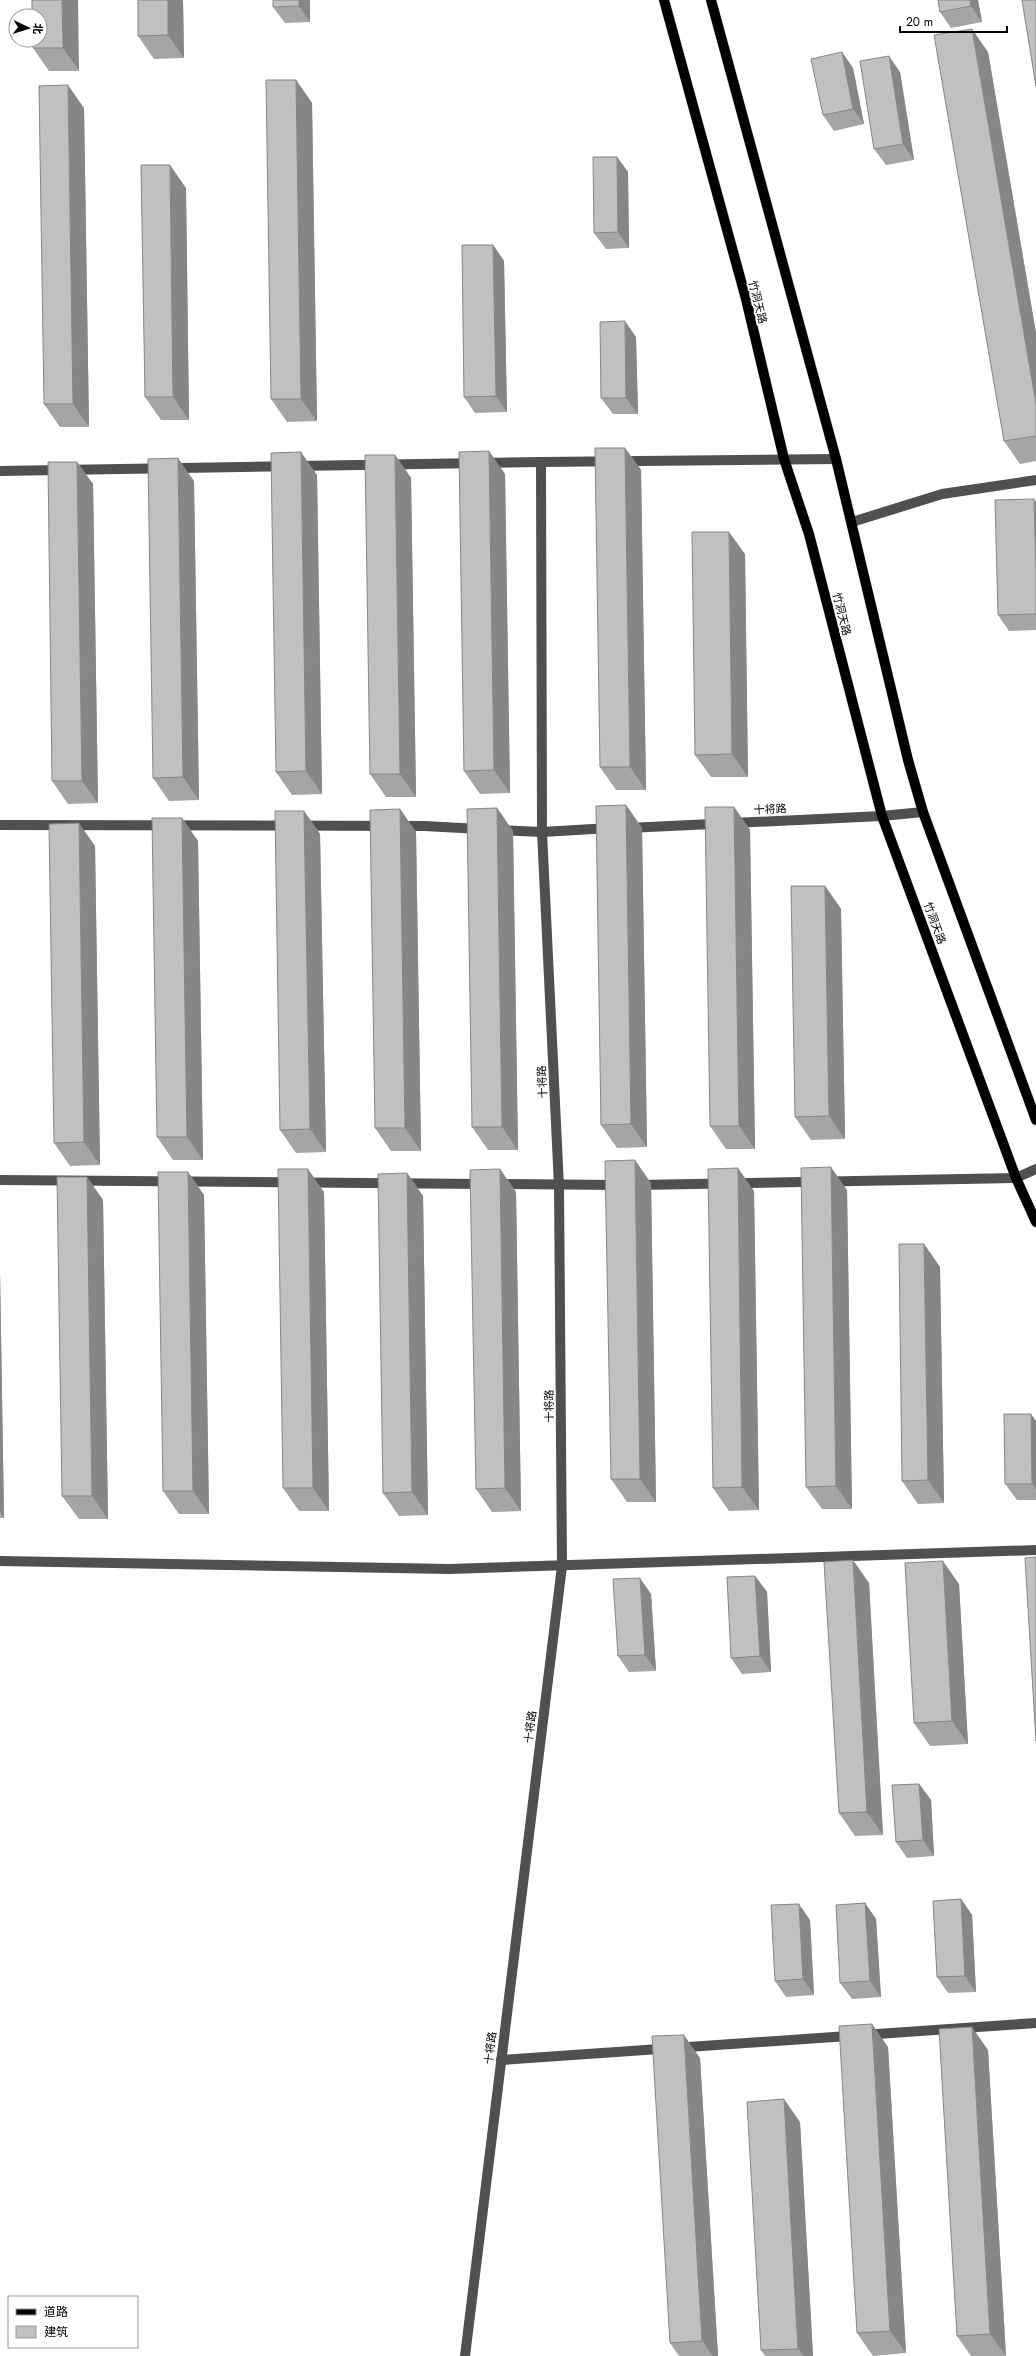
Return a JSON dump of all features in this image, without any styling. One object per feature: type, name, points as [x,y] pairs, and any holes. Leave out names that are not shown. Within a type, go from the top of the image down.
[{"type":"main road","name":"竹洞天路","points":[[664,0],[746,299],[784,460],[809,534],[882,816],[1016,1178],[1036,1222]]},
{"type":"main road","points":[[711,0],[836,459],[908,760],[923,812],[1036,1120]]},
{"type":"street","points":[[0,471],[541,462],[836,459]]},
{"type":"street","points":[[0,825],[424,826],[542,832],[541,462]]},
{"type":"street","points":[[852,522],[942,494],[1036,480]]},
{"type":"street","name":"十将路","points":[[464,2356],[562,1566],[558,1186],[542,832],[882,816],[923,812]]},
{"type":"street","points":[[0,1180],[558,1186],[1016,1178],[1036,1169]]},
{"type":"street","points":[[0,1561],[450,1568],[562,1566],[1036,1550]]},
{"type":"street","points":[[501,2060],[1036,2022]]},
{"type":"building","points":[[32,0],[62,0],[63,48],[48,48],[48,8],[32,8]]},
{"type":"building","points":[[138,0],[168,0],[168,35],[138,36]]},
{"type":"building","points":[[273,0],[299,0],[299,6],[273,7]]},
{"type":"building","points":[[938,0],[970,0],[971,6],[940,12]]},
{"type":"building","points":[[1022,0],[1036,0],[1036,86]]},
{"type":"building","points":[[972,29],[1036,404],[1036,436],[1004,441],[934,35]]},
{"type":"building","points":[[842,52],[853,109],[823,115],[811,59]]},
{"type":"building","points":[[889,56],[903,144],[874,149],[860,61]]},
{"type":"building","points":[[266,80],[296,80],[301,399],[271,399]]},
{"type":"building","points":[[68,85],[73,404],[44,404],[39,86]]},
{"type":"building","points":[[593,157],[617,157],[618,232],[594,233]]},
{"type":"building","points":[[141,165],[170,165],[173,397],[145,397]]},
{"type":"building","points":[[462,245],[493,245],[496,396],[464,397]]},
{"type":"building","points":[[625,321],[626,398],[601,398],[600,322]]},
{"type":"building","points":[[595,448],[625,448],[630,767],[600,767]]},
{"type":"building","points":[[489,451],[494,770],[464,771],[459,452]]},
{"type":"building","points":[[301,452],[306,771],[276,772],[271,453]]},
{"type":"building","points":[[365,455],[395,455],[400,774],[370,774]]},
{"type":"building","points":[[178,458],[183,777],[153,778],[148,459]]},
{"type":"building","points":[[48,462],[77,462],[82,781],[52,781]]},
{"type":"building","points":[[1034,499],[1036,614],[998,615],[995,500]]},
{"type":"building","points":[[692,532],[729,532],[732,754],[695,755]]},
{"type":"building","points":[[626,805],[631,1124],[601,1125],[596,806]]},
{"type":"building","points":[[705,807],[734,807],[739,1126],[710,1126]]},
{"type":"building","points":[[497,808],[502,1127],[472,1127],[467,809]]},
{"type":"building","points":[[400,809],[405,1128],[375,1128],[370,810]]},
{"type":"building","points":[[275,811],[304,811],[310,1129],[280,1130]]},
{"type":"building","points":[[152,818],[182,818],[187,1137],[157,1137]]},
{"type":"building","points":[[79,823],[84,1142],[54,1143],[49,824]]},
{"type":"building","points":[[791,886],[825,886],[829,1116],[795,1117]]},
{"type":"building","points":[[635,1160],[640,1479],[611,1479],[605,1161]]},
{"type":"building","points":[[831,1167],[836,1486],[806,1487],[801,1168]]},
{"type":"building","points":[[738,1168],[742,1487],[713,1488],[708,1169]]},
{"type":"building","points":[[278,1169],[308,1169],[313,1488],[283,1488]]},
{"type":"building","points":[[500,1169],[505,1488],[476,1489],[470,1170]]},
{"type":"building","points":[[158,1172],[188,1172],[193,1491],[163,1491]]},
{"type":"building","points":[[407,1173],[412,1492],[383,1493],[378,1174]]},
{"type":"building","points":[[57,1177],[87,1177],[92,1496],[62,1496]]},
{"type":"building","points":[[899,1244],[924,1244],[928,1480],[902,1481]]},
{"type":"building","points":[[1004,1414],[1031,1414],[1032,1484],[1005,1484]]},
{"type":"building","points":[[1036,1557],[1036,1741],[1025,1558]]},
{"type":"building","points":[[853,1560],[867,1812],[839,1813],[824,1562]]},
{"type":"building","points":[[943,1561],[952,1721],[914,1723],[905,1563]]},
{"type":"building","points":[[755,1576],[760,1656],[731,1658],[727,1577]]},
{"type":"building","points":[[640,1578],[645,1655],[618,1656],[613,1579]]},
{"type":"building","points":[[919,1784],[923,1840],[896,1842],[892,1785]]},
{"type":"building","points":[[961,1899],[965,1976],[937,1977],[933,1901]]},
{"type":"building","points":[[865,1903],[870,1981],[840,1983],[836,1905]]},
{"type":"building","points":[[799,1904],[803,1979],[775,1981],[771,1905]]},
{"type":"building","points":[[872,2024],[890,2331],[857,2333],[839,2026]]},
{"type":"building","points":[[972,2027],[990,2334],[957,2336],[939,2029]]},
{"type":"building","points":[[684,2035],[702,2341],[670,2343],[652,2036]]},
{"type":"building","points":[[784,2099],[798,2349],[761,2350],[747,2102]]}]
